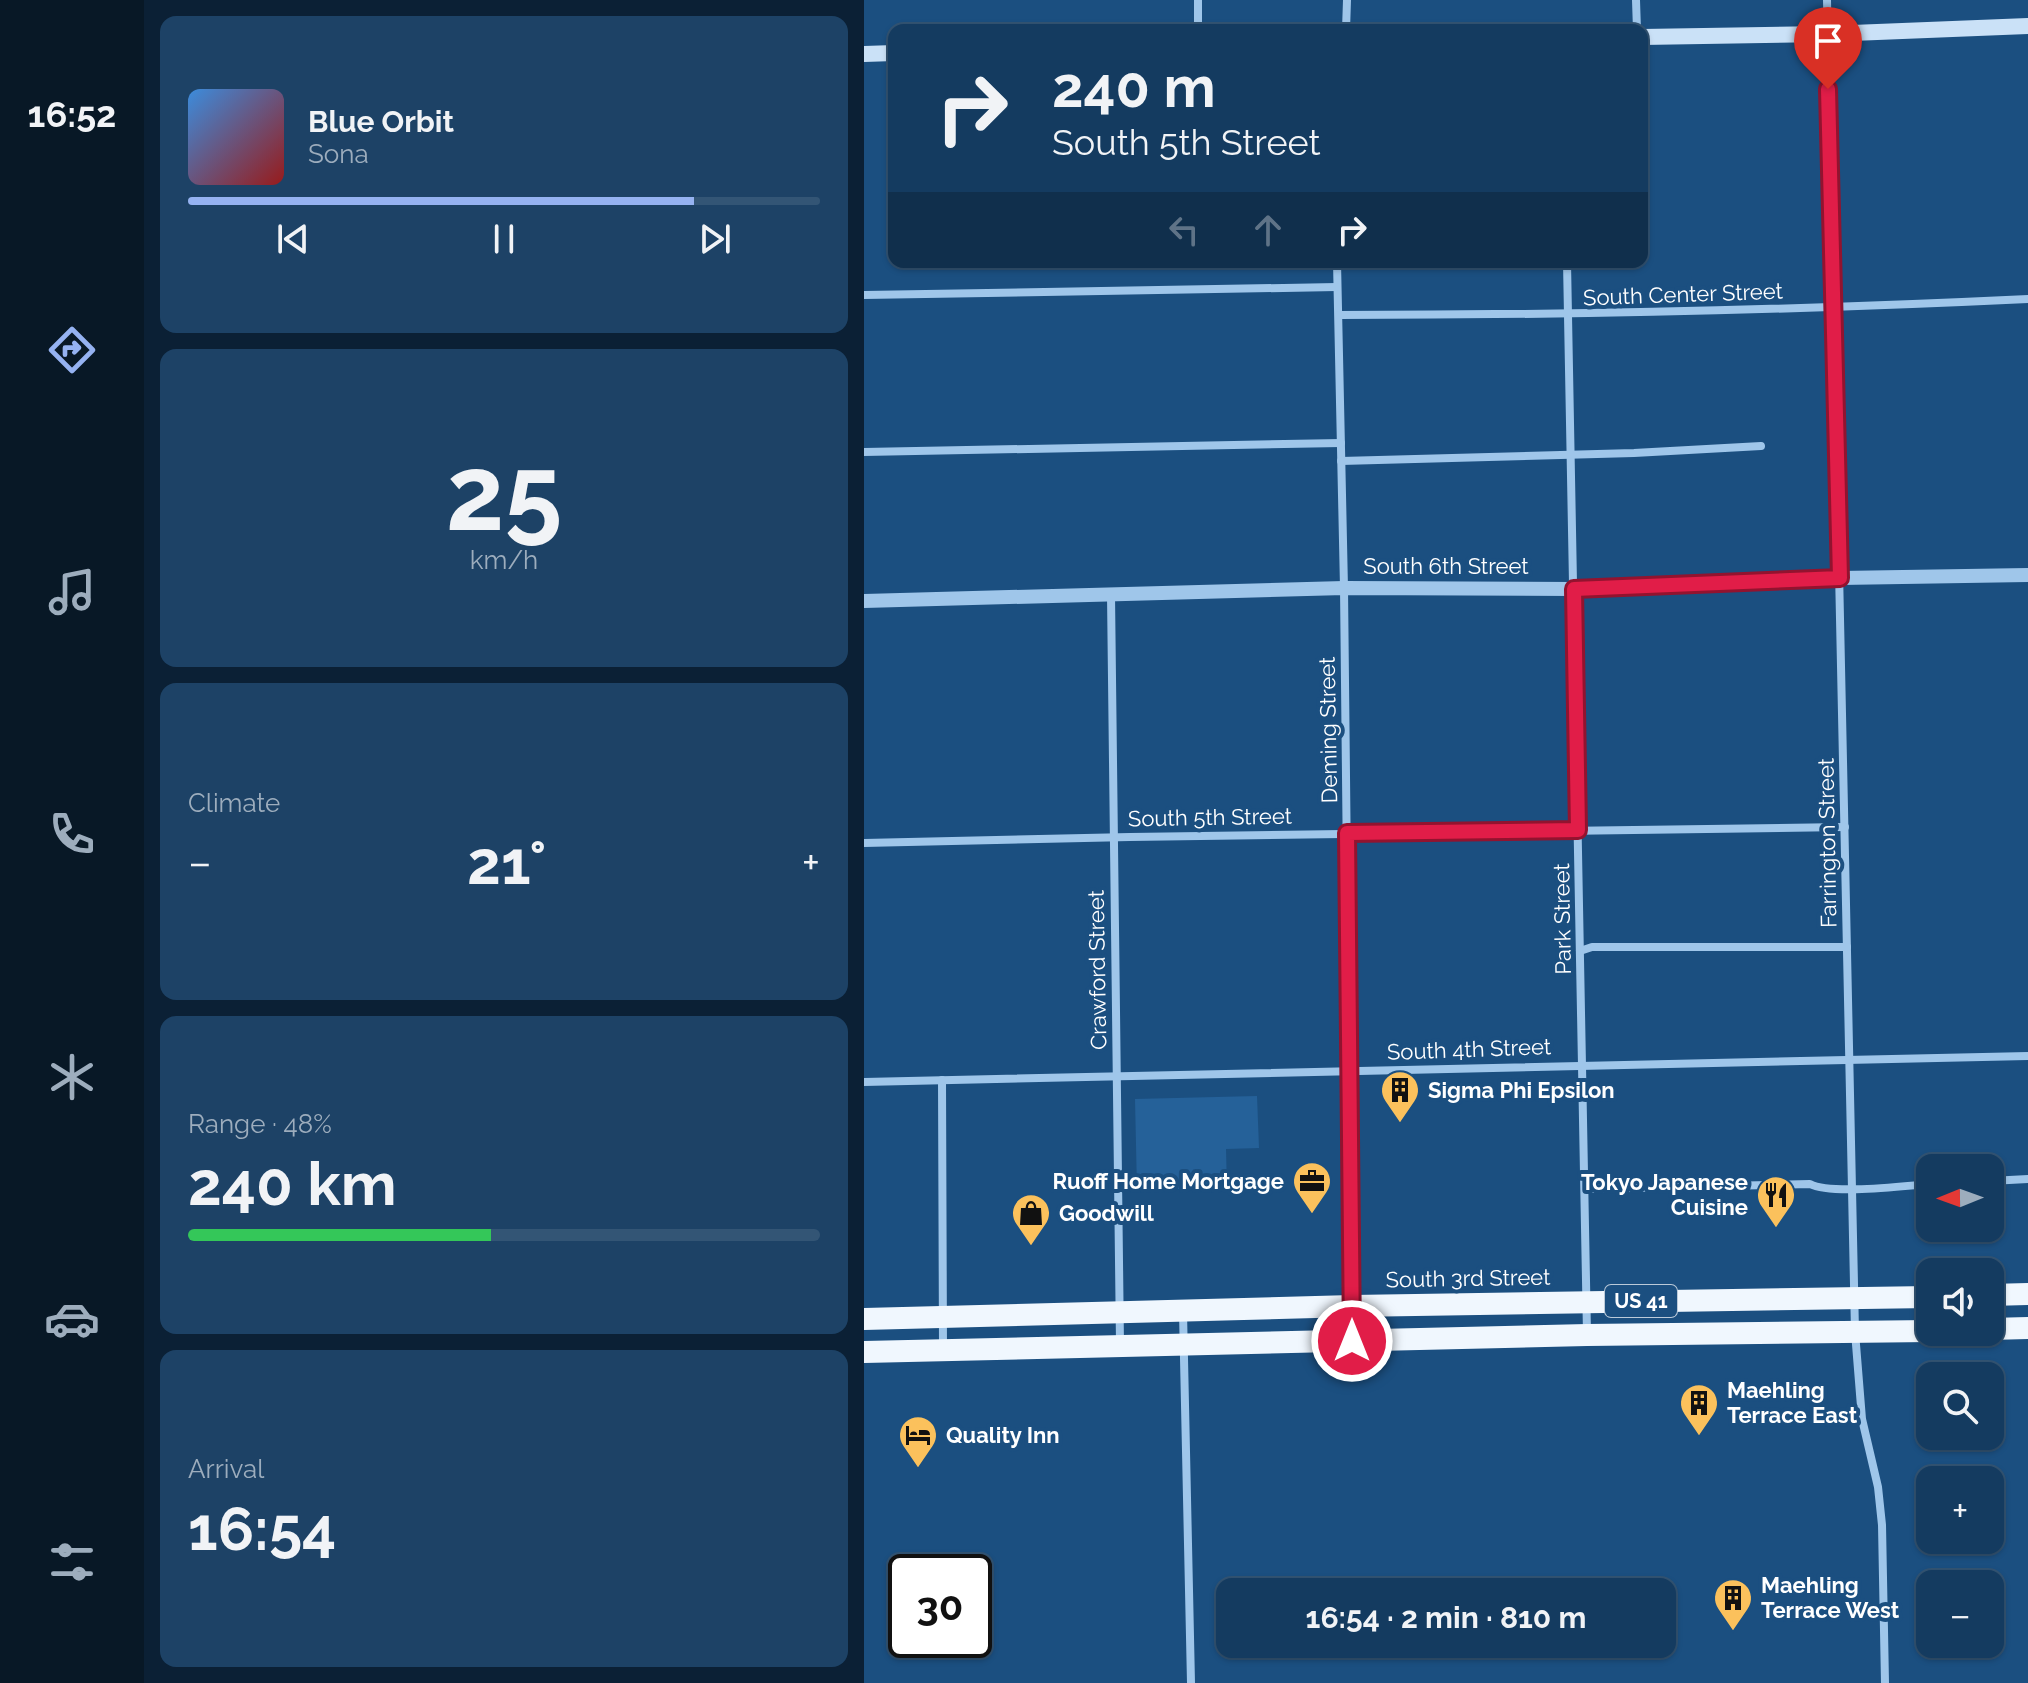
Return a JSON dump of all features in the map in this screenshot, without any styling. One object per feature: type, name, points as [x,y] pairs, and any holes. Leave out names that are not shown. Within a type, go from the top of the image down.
[{"type":"highway","points":[[2004,1295],[2028,1294]]},
{"type":"highway","name":"South 3rd Street","points":[[864,1319],[1352,1306],[1916,1297]]},
{"type":"highway","points":[[2004,1329],[2028,1328]]},
{"type":"highway","name":"US 41","points":[[864,1352],[1587,1335],[1916,1331]]},
{"type":"main road","points":[[1648,37],[2028,26]]},
{"type":"main road","points":[[864,54],[888,53]]},
{"type":"street","points":[[1198,0],[1198,24]]},
{"type":"street","points":[[1346,24],[1347,0]]},
{"type":"street","points":[[1636,0],[1637,24]]},
{"type":"street","name":"Farrington Street","points":[[1827,0],[1855,1332],[1862,1419],[1878,1487],[1882,1525],[1885,1683]]},
{"type":"street","name":"Deming Street","points":[[1337,268],[1344,588],[1352,1341]]},
{"type":"street","name":"Park Street","points":[[1567,268],[1587,1335]]},
{"type":"street","points":[[864,295],[1337,287]]},
{"type":"street","name":"South Center Street","points":[[1339,315],[1567,315],[2028,299]]},
{"type":"street","points":[[864,452],[1341,443]]},
{"type":"street","points":[[1341,461],[1761,446]]},
{"type":"street","name":"South 6th Street","points":[[864,601],[1344,588],[1574,589],[1840,578],[2028,575]]},
{"type":"street","name":"Crawford Street","points":[[1111,595],[1120,1345]]},
{"type":"street","name":"South 5th Street","points":[[864,843],[1845,827]]},
{"type":"street","points":[[1580,951],[1592,947],[1847,947]]},
{"type":"street","name":"South 4th Street","points":[[864,1082],[2028,1056]]},
{"type":"street","points":[[942,1080],[943,1350]]},
{"type":"street","points":[[2004,1180],[2028,1179]]},
{"type":"street","points":[[1585,1189],[1810,1184],[1819,1189],[1916,1185]]},
{"type":"street","points":[[1183,1311],[1191,1683]]},
{"type":"shaded area","points":[[1257,1096],[1259,1148],[1226,1149],[1227,1188],[1137,1190],[1135,1099]]},
{"type":"place","name":"Sigma Phi Epsilon","points":[[1400,1124]]},
{"type":"place","name":"Ruoff Home Mortgage","points":[[1312,1215]]},
{"type":"place","name":"Tokyo Japanese Cuisine","points":[[1776,1229]]},
{"type":"place","name":"Goodwill","points":[[1031,1247]]},
{"type":"place","name":"Maehling Terrace East","points":[[1699,1437]]},
{"type":"place","name":"Quality Inn","points":[[918,1469]]},
{"type":"place","name":"Maehling Terrace West","points":[[1733,1632]]},
{"type":"route","points":[[1352,1341],[1347,833],[1578,830],[1574,589],[1840,578],[1828,89]]}]
